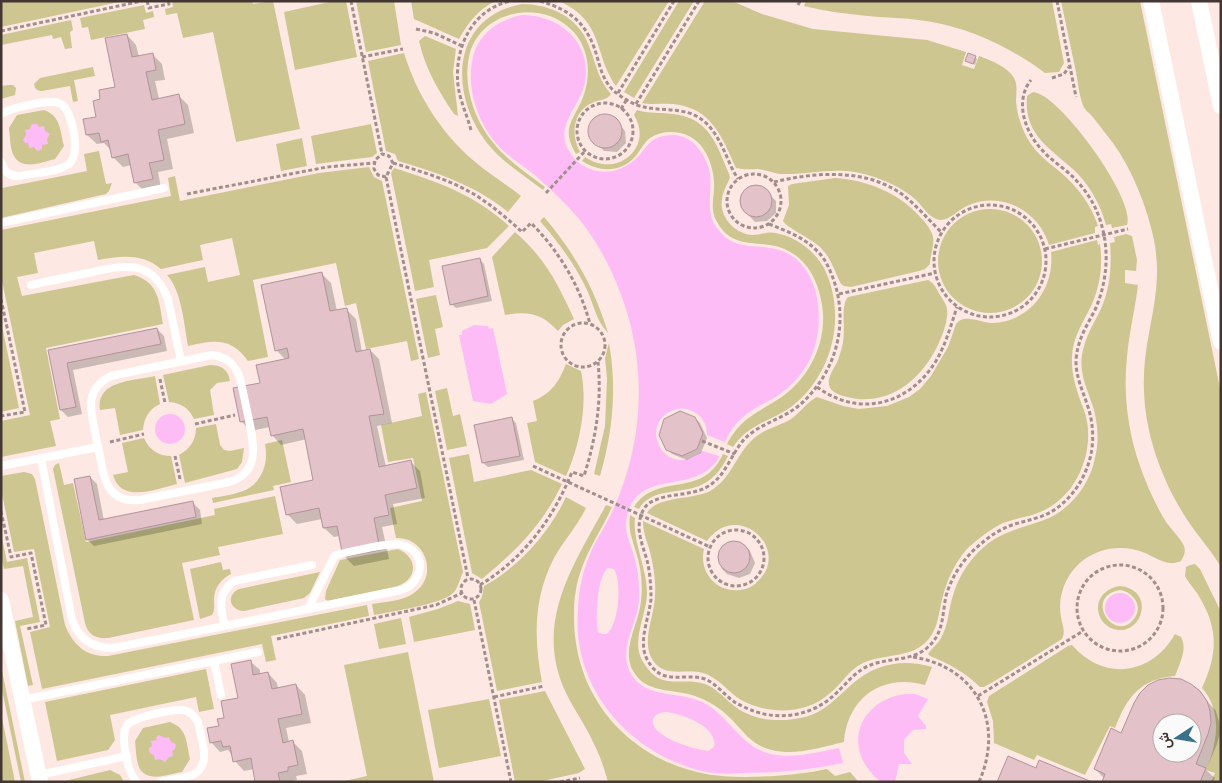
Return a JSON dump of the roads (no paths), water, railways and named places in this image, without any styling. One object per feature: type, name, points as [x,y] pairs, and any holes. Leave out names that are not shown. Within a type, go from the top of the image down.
[{"type":"street","points":[[1151,1],[1221,342]]},
{"type":"street","points":[[1199,1],[1221,106]]},
{"type":"street","points":[[1,600],[39,778]]},
{"type":"lane","points":[[1,114],[10,110],[47,102],[58,102],[63,105],[69,114],[75,152],[71,162],[62,168],[20,176],[6,172],[1,162]]},
{"type":"lane","points":[[1,223],[164,188]]},
{"type":"lane","points":[[31,285],[123,266],[143,269],[152,274],[164,289],[168,298],[181,360]]},
{"type":"lane","points":[[212,355],[220,356],[233,364],[240,378],[248,413],[253,441],[252,462],[249,469],[236,480],[132,501],[124,500],[116,496],[106,483],[90,406],[91,398],[99,384],[111,376],[181,360],[212,355]]},
{"type":"lane","points":[[1,466],[98,447]]},
{"type":"lane","points":[[40,458],[72,620],[80,636],[95,646],[112,648],[405,590],[417,579],[420,571],[417,556],[407,547],[394,544],[336,555],[308,609]]},
{"type":"lane","points":[[225,626],[220,600],[225,589],[234,582],[312,565]]},
{"type":"lane","points":[[22,700],[258,652]]},
{"type":"lane","points":[[214,661],[221,695]]},
{"type":"lane","points":[[137,782],[130,772],[127,756],[124,733],[127,725],[138,718],[176,710],[191,713],[198,722],[204,754],[203,765],[200,770],[191,776],[161,782]]},
{"type":"lane","points":[[39,778],[127,756]]}]
